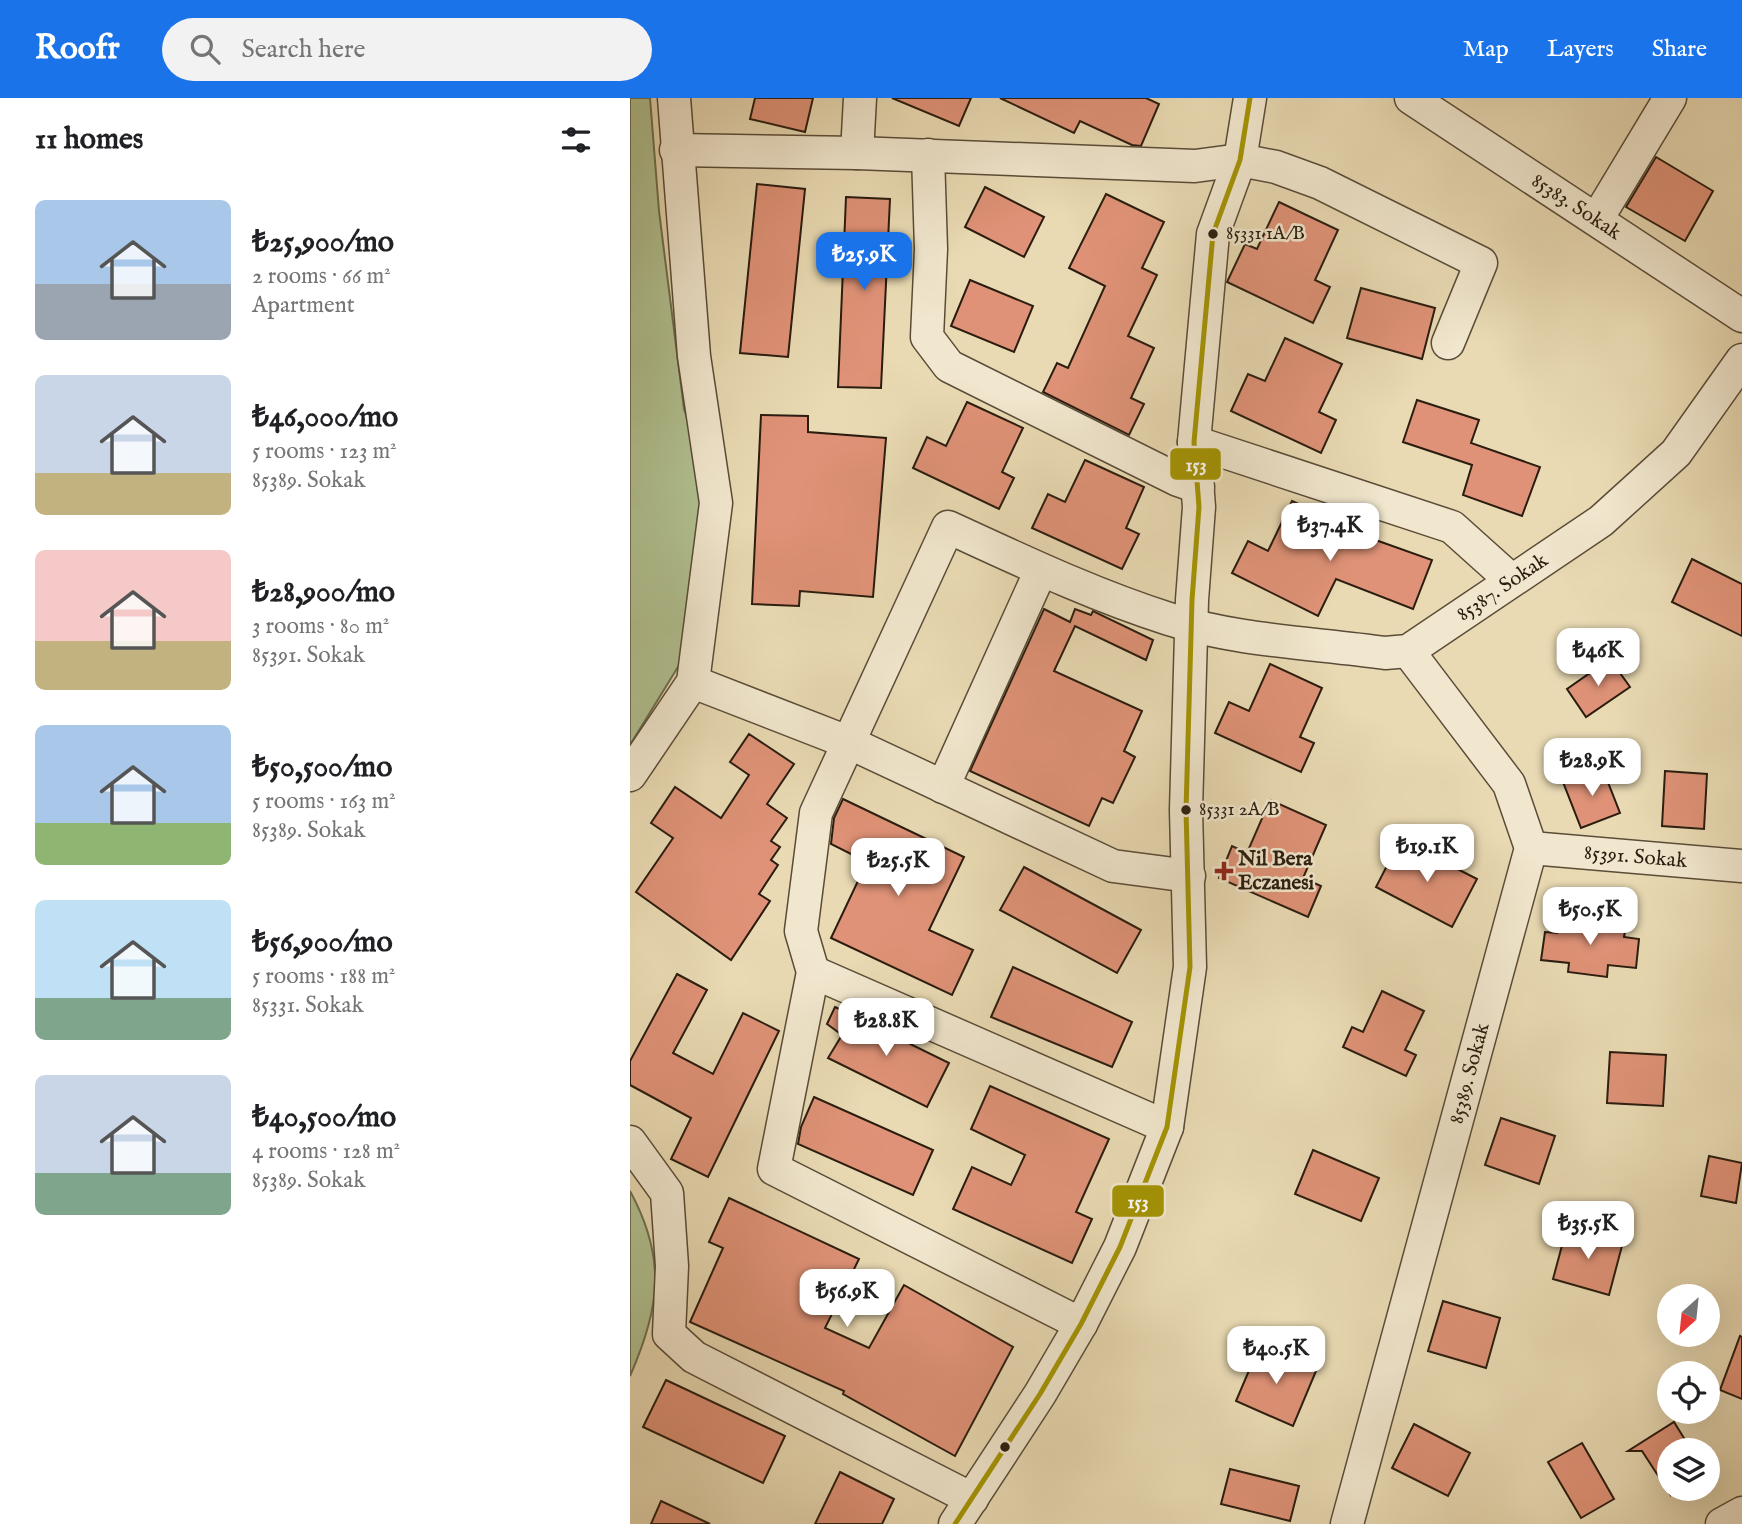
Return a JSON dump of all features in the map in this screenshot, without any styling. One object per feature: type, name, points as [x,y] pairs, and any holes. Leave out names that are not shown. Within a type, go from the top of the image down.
[{"type":"street","points":[[630,775],[693,682],[716,503],[694,356],[674,98]]},
{"type":"street","points":[[857,153],[860,98]]},
{"type":"street","points":[[630,1142],[667,1193],[673,1266],[668,1334],[694,1357],[964,1511],[1081,1324],[1120,1247],[1167,1127],[1190,967],[1186,810],[1198,486],[1194,442],[1213,234],[1240,160],[1250,98]]},
{"type":"street","name":"85383. Sokak","points":[[1411,98],[1742,316]]},
{"type":"street","points":[[1597,219],[1670,98]]},
{"type":"street","points":[[676,150],[928,155],[1195,166],[1240,160],[1276,167],[1320,183],[1481,263],[1448,343]]},
{"type":"street","points":[[928,155],[931,248],[927,337],[949,366],[1178,480],[1198,486]]},
{"type":"street","name":"85387. Sokak","points":[[1409,651],[1601,521],[1676,453],[1742,360]]},
{"type":"street","points":[[1194,442],[1452,527],[1511,580]]},
{"type":"street","points":[[1081,1324],[774,1169],[813,972],[801,931],[816,813],[948,527],[1041,570],[1191,625],[1385,653],[1409,651],[1509,784],[1531,849]]},
{"type":"street","points":[[943,787],[1041,570]]},
{"type":"street","points":[[693,682],[850,743],[1112,866],[1189,876]]},
{"type":"street","name":"85391. Sokak","points":[[1531,849],[1742,866]]},
{"type":"street","name":"85389. Sokak","points":[[1347,1524],[1531,849]]},
{"type":"street","points":[[813,972],[1167,1127]]},
{"type":"street","points":[[1722,1524],[1742,1513]]},
{"type":"green space","points":[[630,98],[650,98],[659,211],[684,409],[712,492],[689,649],[630,745]]},
{"type":"green space","points":[[630,1191],[650,1239],[655,1284],[648,1328],[630,1376]]},
{"type":"building","points":[[755,98],[813,98],[805,132],[750,119]]},
{"type":"building","points":[[892,98],[971,98],[959,126]]},
{"type":"building","points":[[1000,98],[1146,98],[1159,104],[1141,146],[1132,145],[1080,121],[1074,133]]},
{"type":"building","points":[[1656,157],[1713,191],[1685,241],[1626,207]]},
{"type":"building","points":[[757,184],[805,189],[788,357],[740,353]]},
{"type":"building","points":[[985,187],[1044,217],[1024,257],[965,227]]},
{"type":"building","points":[[1106,194],[1164,222],[1142,268],[1157,275],[1128,336],[1154,348],[1131,398],[1144,404],[1129,435],[1043,392],[1057,363],[1068,368],[1105,286],[1069,268]]},
{"type":"building","points":[[846,197],[890,199],[881,388],[838,387]]},
{"type":"building","points":[[1279,202],[1338,230],[1315,280],[1330,287],[1313,323],[1227,282],[1245,244],[1257,249]]},
{"type":"building","points":[[970,280],[1033,306],[1014,352],[951,326]]},
{"type":"building","points":[[1361,288],[1435,308],[1422,359],[1347,338]]},
{"type":"building","points":[[1285,338],[1342,364],[1319,412],[1336,420],[1321,453],[1231,411],[1248,374],[1265,381]]},
{"type":"building","points":[[1417,400],[1479,420],[1471,443],[1540,467],[1522,516],[1463,495],[1472,465],[1403,442]]},
{"type":"building","points":[[967,402],[1023,428],[1002,472],[1014,478],[999,509],[913,468],[927,437],[946,446]]},
{"type":"building","points":[[761,415],[808,416],[808,432],[886,438],[873,597],[800,591],[799,606],[752,604]]},
{"type":"building","points":[[1085,460],[1144,487],[1126,528],[1139,534],[1122,569],[1032,528],[1048,494],[1065,502]]},
{"type":"building","points":[[1292,501],[1370,538],[1432,560],[1413,609],[1336,579],[1318,616],[1232,573],[1248,541],[1268,551]]},
{"type":"building","points":[[1692,559],[1742,584],[1742,636],[1672,602]]},
{"type":"building","points":[[1044,609],[1070,622],[1075,609],[1091,615],[1093,611],[1153,640],[1146,660],[1075,626],[1054,671],[1142,711],[1124,751],[1135,757],[1113,803],[1102,798],[1089,826],[970,771]]},
{"type":"building","points":[[1610,659],[1630,687],[1586,717],[1567,689]]},
{"type":"building","points":[[1270,664],[1322,688],[1300,737],[1314,743],[1301,772],[1215,733],[1229,702],[1249,711]]},
{"type":"building","points":[[749,734],[794,764],[767,804],[787,818],[771,841],[780,847],[771,860],[778,865],[759,894],[770,901],[731,960],[636,892],[673,838],[651,823],[675,787],[721,818],[749,775],[730,762]]},
{"type":"building","points":[[1602,767],[1620,813],[1581,828],[1563,782]]},
{"type":"building","points":[[1665,771],[1707,774],[1704,829],[1662,826]]},
{"type":"building","points":[[843,799],[964,857],[929,930],[973,950],[952,995],[831,938],[867,862],[831,844],[834,818]]},
{"type":"building","points":[[1270,800],[1326,825],[1303,878],[1321,886],[1308,917],[1219,878],[1232,846],[1247,853]]},
{"type":"building","points":[[1407,843],[1477,879],[1452,927],[1376,887],[1393,854],[1401,858]]},
{"type":"building","points":[[1024,867],[1141,930],[1117,973],[1000,910]]},
{"type":"building","points":[[1559,918],[1626,926],[1624,937],[1639,939],[1636,968],[1608,965],[1607,977],[1568,972],[1569,963],[1541,960],[1545,932],[1557,933]]},
{"type":"building","points":[[1013,967],[1132,1022],[1112,1067],[991,1017]]},
{"type":"building","points":[[677,974],[707,990],[673,1053],[713,1074],[743,1013],[779,1031],[708,1177],[671,1159],[691,1118],[630,1085],[630,1061]]},
{"type":"building","points":[[1382,991],[1424,1011],[1405,1050],[1416,1055],[1406,1076],[1343,1047],[1352,1027],[1363,1032]]},
{"type":"building","points":[[835,1007],[949,1063],[927,1107],[828,1058],[842,1035],[827,1024]]},
{"type":"building","points":[[1610,1052],[1666,1055],[1663,1106],[1607,1103]]},
{"type":"building","points":[[990,1086],[1109,1139],[1076,1212],[1092,1219],[1072,1263],[953,1209],[972,1167],[1011,1185],[1025,1155],[971,1129]]},
{"type":"building","points":[[814,1097],[933,1150],[913,1195],[798,1144],[801,1127]]},
{"type":"building","points":[[1501,1118],[1555,1136],[1539,1184],[1485,1165]]},
{"type":"building","points":[[1313,1150],[1379,1178],[1361,1221],[1295,1194]]},
{"type":"building","points":[[1709,1156],[1742,1163],[1736,1203],[1701,1196]]},
{"type":"building","points":[[729,1198],[859,1259],[825,1328],[869,1348],[904,1285],[1013,1347],[955,1456],[843,1394],[844,1391],[690,1322],[723,1248],[709,1242]]},
{"type":"building","points":[[1567,1227],[1623,1242],[1609,1295],[1553,1279]]},
{"type":"building","points":[[1443,1301],[1500,1318],[1486,1368],[1428,1351]]},
{"type":"building","points":[[1740,1336],[1742,1399],[1720,1390]]},
{"type":"building","points":[[1259,1347],[1316,1371],[1293,1426],[1236,1401]]},
{"type":"building","points":[[666,1380],[785,1436],[763,1483],[643,1427]]},
{"type":"building","points":[[1414,1424],[1470,1453],[1448,1496],[1392,1468]]},
{"type":"building","points":[[1671,1424],[1675,1424],[1684,1438],[1657,1438],[1657,1474],[1642,1451],[1628,1451]]},
{"type":"building","points":[[1582,1443],[1614,1499],[1581,1518],[1548,1462]]},
{"type":"building","points":[[1230,1469],[1299,1486],[1290,1521],[1221,1504]]},
{"type":"building","points":[[840,1472],[894,1499],[882,1524],[815,1524]]},
{"type":"building","points":[[661,1501],[710,1524],[651,1524]]},
{"type":"transit line","name":"153","points":[[955,1524],[1040,1394],[1081,1324],[1120,1247],[1167,1127],[1190,967],[1186,810],[1192,600],[1199,507],[1194,442],[1213,234],[1240,160],[1250,98]]},
{"type":"place","name":"85331 1A/B","points":[[1213,234]]},
{"type":"place","name":"85331 2A/B","points":[[1186,810]]},
{"type":"place","name":"Nil Bera Eczanesi","points":[[1224,871]]}]
